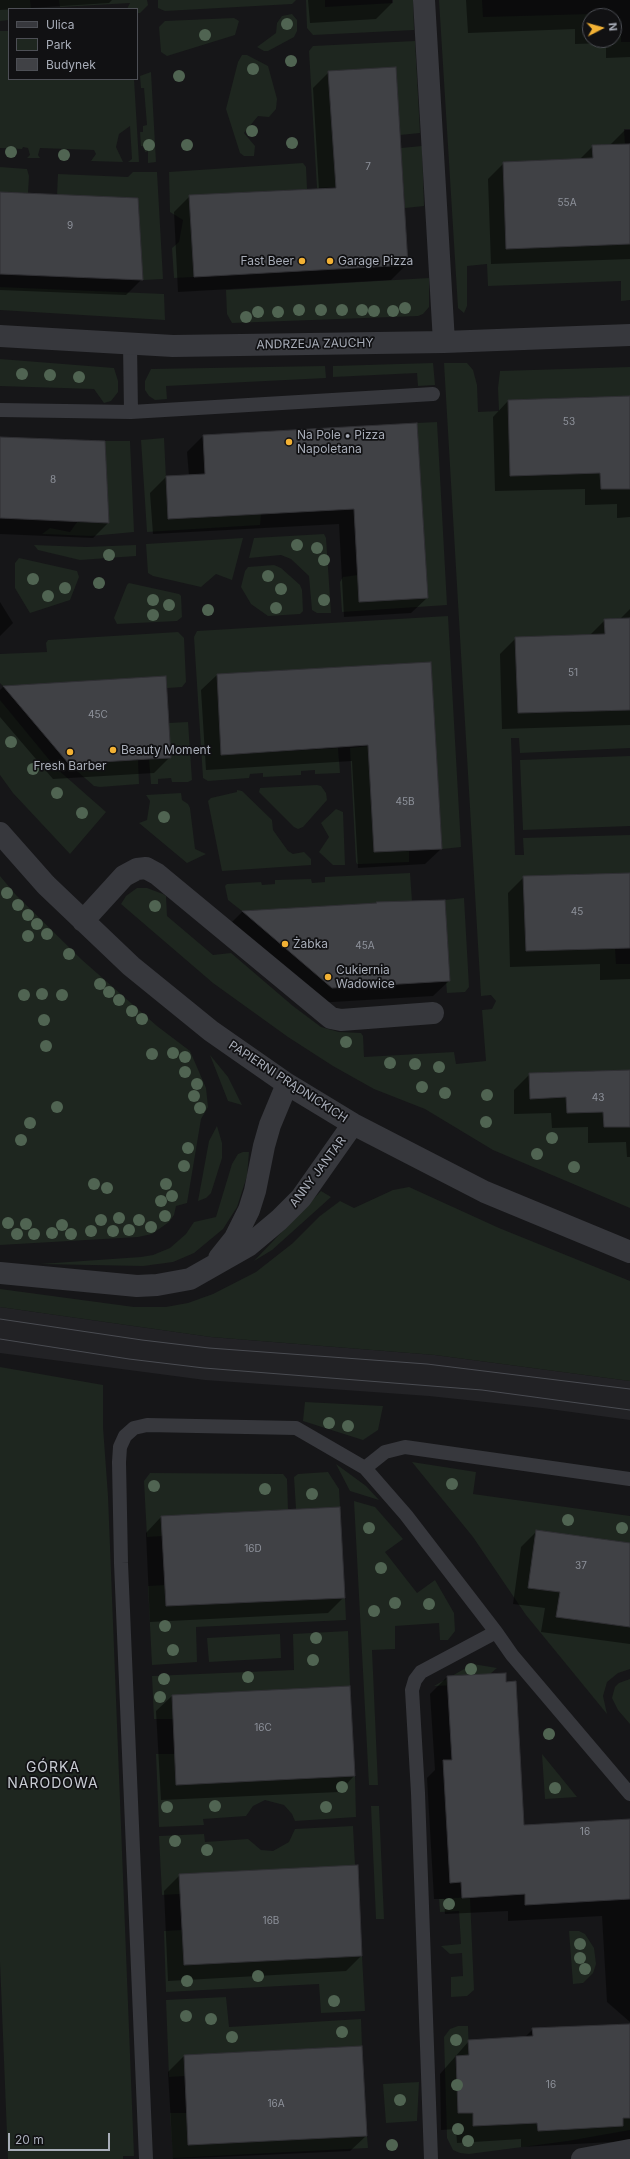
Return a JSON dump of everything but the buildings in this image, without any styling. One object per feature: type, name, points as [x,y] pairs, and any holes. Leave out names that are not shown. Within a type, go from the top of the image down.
[{"type":"street","points":[[424,0],[444,342]]},
{"type":"street","name":"ANDRZEJA ZAUCHY","points":[[0,336],[130,344],[216,346],[444,342],[630,335]]},
{"type":"street","name":"PAPIERNI PRĄDNICKICH","points":[[0,833],[46,885],[131,966],[211,1031],[287,1084],[353,1124],[485,1192],[630,1252]]},
{"type":"street","points":[[83,921],[124,876],[137,869],[146,868],[157,874],[327,1016],[341,1020],[433,1013]]},
{"type":"street","name":"ANNY JANTAR","points":[[203,1272],[230,1246],[245,1219],[255,1191],[270,1125],[287,1084]]},
{"type":"street","name":"ANNY JANTAR","points":[[0,1273],[137,1286],[175,1283],[190,1279],[248,1246],[279,1220],[301,1198],[353,1124]]},
{"type":"street","points":[[582,2159],[630,2150]]},
{"type":"lane","points":[[130,344],[131,412]]},
{"type":"lane","points":[[0,410],[131,412],[433,394]]},
{"type":"lane","points":[[146,2159],[121,1563],[120,1447],[125,1436],[134,1428],[147,1425],[296,1428],[365,1468],[406,1515],[512,1655],[630,1794]]},
{"type":"lane","points":[[365,1468],[385,1452],[405,1447],[630,1479]]},
{"type":"lane","points":[[431,2159],[418,1793],[412,1690],[415,1680],[421,1672],[496,1632]]},
{"type":"shaded area","points":[[0,1307],[211,1337],[435,1355],[630,1381],[630,1420],[542,1408],[429,1396],[205,1380],[0,1353]]},
{"type":"green space","points":[[0,0],[30,0],[31,8],[8,8],[8,20],[0,21]]},
{"type":"green space","points":[[59,0],[147,0],[148,5],[140,13],[138,13],[138,8],[128,8],[130,3],[60,7]]},
{"type":"green space","points":[[158,0],[296,0],[292,4],[165,11],[158,8]]},
{"type":"green space","points":[[306,0],[325,0],[325,7],[393,3],[393,0],[413,0],[414,30],[313,35],[307,28]]},
{"type":"green space","points":[[439,0],[482,0],[483,17],[582,14],[582,48],[622,48],[622,42],[630,42],[630,129],[624,129],[625,144],[593,145],[593,158],[503,162],[506,249],[630,244],[630,300],[621,301],[621,281],[488,286],[487,264],[467,266],[467,306],[464,313],[458,308]]},
{"type":"green space","points":[[292,14],[297,20],[297,31],[294,37],[268,51],[264,51],[257,47],[276,33],[277,23],[282,16]]},
{"type":"green space","points":[[234,18],[239,21],[235,35],[167,56],[161,52],[159,27],[165,21]]},
{"type":"green space","points":[[0,31],[8,31],[8,80],[134,80],[139,162],[128,162],[132,159],[130,126],[119,134],[116,147],[123,162],[91,161],[96,154],[94,150],[40,148],[38,155],[40,158],[27,158],[30,155],[28,148],[0,148]]},
{"type":"green space","points":[[415,41],[420,133],[400,135],[396,67],[328,71],[336,187],[317,188],[309,51],[313,46]]},
{"type":"green space","points":[[242,55],[247,55],[268,66],[277,99],[276,109],[269,117],[258,116],[244,133],[255,146],[254,156],[244,156],[240,153],[226,109],[238,62]]},
{"type":"green space","points":[[151,72],[156,162],[148,163],[148,151],[145,152],[144,146],[141,146],[140,132],[143,132],[143,126],[147,125],[144,88],[141,88],[140,76]]},
{"type":"green space","points":[[422,146],[424,206],[405,208],[401,148]]},
{"type":"green space","points":[[303,163],[306,167],[307,189],[189,196],[194,277],[174,278],[172,248],[179,242],[183,220],[170,212],[169,172]]},
{"type":"green space","points":[[0,167],[27,169],[29,176],[28,193],[0,192]]},
{"type":"green space","points":[[133,172],[157,172],[163,279],[143,280],[138,198],[57,195],[58,174],[128,177]]},
{"type":"green space","points":[[429,278],[429,307],[423,314],[418,316],[232,323],[227,314],[226,290]]},
{"type":"green space","points":[[0,287],[164,294],[165,320],[0,310]]},
{"type":"green space","points":[[0,359],[114,368],[118,381],[118,392],[111,401],[104,403],[94,389],[0,386]]},
{"type":"green space","points":[[433,363],[435,385],[418,386],[417,373],[333,377],[333,366]]},
{"type":"green space","points":[[444,363],[467,363],[473,370],[477,385],[478,412],[499,411],[498,388],[500,371],[630,367],[630,396],[508,400],[510,476],[600,473],[601,489],[630,489],[630,618],[604,619],[605,634],[515,637],[518,713],[630,710],[630,748],[520,753],[519,738],[511,738],[515,855],[524,855],[523,838],[630,835],[630,873],[523,877],[526,951],[615,948],[616,964],[630,964],[630,1070],[529,1073],[530,1099],[566,1097],[603,1112],[604,1127],[630,1127],[630,1208],[493,1150],[425,1109],[374,1089],[333,1066],[288,1037],[213,983],[121,904],[126,896],[137,888],[147,888],[163,894],[166,896],[167,916],[213,955],[231,953],[293,1006],[321,1027],[339,1032],[361,1033],[363,1036],[364,1057],[454,1052],[456,1064],[486,1061],[482,1010],[492,1009],[496,1001],[491,995],[481,996]]},
{"type":"green space","points":[[325,366],[326,378],[166,386],[167,399],[155,400],[149,396],[145,390],[145,381],[151,369]]},
{"type":"green space","points":[[437,422],[447,605],[342,612],[340,582],[343,577],[358,575],[428,598],[417,423]]},
{"type":"green space","points":[[164,438],[168,519],[261,514],[260,525],[147,532],[141,440]]},
{"type":"green space","points":[[105,441],[130,441],[134,532],[91,536],[42,534],[50,528],[70,532],[77,522],[109,523]]},
{"type":"green space","points":[[324,534],[326,538],[331,613],[317,613],[312,610],[309,576],[291,559],[281,555],[249,558],[254,538]]},
{"type":"green space","points":[[243,538],[232,580],[216,574],[201,587],[153,576],[148,573],[146,544]]},
{"type":"green space","points":[[34,545],[86,547],[136,545],[136,556],[80,560],[38,550]]},
{"type":"green space","points":[[19,558],[77,571],[79,577],[70,600],[30,613],[15,588],[15,563]]},
{"type":"green space","points":[[274,565],[281,568],[300,585],[302,590],[303,611],[300,614],[268,616],[251,604],[241,587],[245,571],[248,567]]},
{"type":"green space","points":[[129,583],[179,594],[181,596],[182,617],[177,621],[117,624],[114,618]]},
{"type":"green space","points":[[448,616],[461,847],[442,849],[431,662],[217,674],[221,755],[338,748],[340,773],[315,774],[315,770],[301,771],[301,775],[263,777],[263,773],[250,774],[249,778],[208,781],[203,778],[194,637],[197,631]]},
{"type":"green space","points":[[178,632],[184,638],[186,682],[182,687],[167,688],[166,676],[3,686],[0,683],[0,654],[47,652],[46,643],[48,640]]},
{"type":"green space","points":[[0,700],[56,768],[106,812],[70,854],[13,793],[0,775]]},
{"type":"green space","points":[[188,722],[192,780],[188,782],[172,782],[171,778],[158,779],[158,784],[151,784],[149,759],[171,758],[169,723]]},
{"type":"green space","points":[[368,746],[374,852],[409,851],[409,862],[357,864],[356,862],[350,748]]},
{"type":"green space","points":[[630,756],[630,826],[523,830],[520,760]]},
{"type":"green space","points":[[138,760],[139,784],[100,787],[94,786],[69,764]]},
{"type":"green space","points":[[321,786],[326,793],[327,800],[303,827],[298,829],[294,827],[259,792],[260,788]]},
{"type":"green space","points":[[237,790],[242,791],[272,820],[273,830],[288,851],[293,854],[304,852],[311,859],[311,865],[222,871],[208,801],[211,798],[237,792]]},
{"type":"green space","points":[[181,793],[182,800],[188,804],[190,808],[195,849],[206,854],[187,863],[139,823],[147,820],[150,801],[146,795]]},
{"type":"green space","points":[[336,809],[343,812],[345,865],[333,865],[319,852],[329,837],[321,823]]},
{"type":"green space","points":[[410,873],[412,901],[242,911],[228,900],[225,886],[227,884],[261,882],[262,885],[275,884],[275,880],[311,879],[312,883],[325,882],[325,877]]},
{"type":"green space","points":[[0,876],[16,895],[81,959],[157,1026],[190,1051],[206,1088],[208,1107],[201,1119],[187,1203],[176,1206],[174,1215],[169,1222],[152,1234],[138,1237],[0,1245]]},
{"type":"green space","points":[[464,898],[469,987],[465,992],[447,993],[446,981],[450,981],[445,900]]},
{"type":"green space","points":[[210,1055],[228,1077],[242,1105],[228,1101]]},
{"type":"green space","points":[[217,1126],[222,1143],[222,1158],[211,1193],[206,1198],[198,1201],[209,1141]]},
{"type":"green space","points":[[249,1152],[247,1176],[237,1207],[223,1229],[194,1253],[173,1262],[143,1266],[40,1264],[141,1257],[153,1255],[170,1248],[186,1234],[194,1222],[216,1217],[232,1164],[238,1154]]},
{"type":"green space","points":[[409,1187],[499,1228],[630,1281],[630,1381],[435,1355],[211,1337],[0,1307],[0,1289],[134,1307],[166,1307],[188,1303],[213,1294],[256,1272],[293,1243],[320,1216],[340,1201],[354,1208],[393,1190]]},
{"type":"green space","points":[[321,1191],[331,1197],[272,1250],[254,1261]]},
{"type":"green space","points":[[0,1367],[103,1385],[103,1427],[108,1496],[134,2156],[123,2156],[123,2159],[8,2159],[0,1962]]},
{"type":"green space","points":[[305,1402],[383,1406],[378,1430],[363,1440],[303,1421]]},
{"type":"green space","points":[[412,1462],[476,1472],[473,1494],[630,1516],[630,1543],[528,1588],[560,1592],[556,1617],[630,1627],[630,1669],[618,1673],[607,1682],[603,1696],[607,1714],[526,1615],[473,1537]]},
{"type":"green space","points":[[336,1464],[366,1486],[379,1500],[350,1491]]},
{"type":"green space","points":[[328,1472],[339,1489],[340,1507],[296,1509],[294,1477],[298,1474]]},
{"type":"green space","points":[[150,1473],[283,1474],[287,1479],[288,1510],[161,1516],[163,1536],[147,1537],[144,1481]]},
{"type":"green space","points":[[354,1501],[375,1507],[403,1539],[385,1552],[417,1593],[435,1580],[454,1613],[455,1631],[448,1640],[440,1640],[439,1623],[395,1626],[395,1649],[372,1650],[378,1785],[369,1785]]},
{"type":"green space","points":[[165,1585],[166,1606],[345,1598],[346,1620],[196,1627],[197,1662],[152,1665],[148,1586]]},
{"type":"green space","points":[[348,1631],[350,1686],[172,1696],[173,1719],[154,1719],[152,1676],[294,1670],[293,1634]]},
{"type":"green space","points":[[280,1634],[281,1658],[209,1662],[207,1638]]},
{"type":"green space","points":[[473,1664],[497,1668],[490,1674],[490,1683],[474,1675],[460,1675],[460,1685],[434,1686]]},
{"type":"green space","points":[[630,1679],[630,1724],[618,1710],[612,1698],[615,1687],[619,1683]]},
{"type":"green space","points":[[156,1754],[175,1754],[176,1785],[355,1776],[356,1817],[295,1821],[292,1814],[284,1805],[265,1800],[253,1806],[246,1816],[203,1819],[204,1825],[159,1827]]},
{"type":"green space","points":[[542,1754],[577,1797],[545,1799]]},
{"type":"green space","points":[[371,1806],[379,1806],[384,1919],[376,1919]]},
{"type":"green space","points":[[353,1826],[355,1865],[180,1894],[162,1895],[159,1836],[204,1834],[205,1842],[248,1839],[261,1850],[273,1851],[289,1842],[295,1829]]},
{"type":"green space","points":[[470,1897],[474,1990],[467,1996],[451,1997],[451,1977],[463,1976],[462,1953],[450,1954],[441,1946],[461,1944],[459,1911],[440,1912],[439,1899]]},
{"type":"green space","points":[[182,1930],[184,1965],[362,1956],[365,2011],[321,2013],[319,1984],[166,1992],[164,1931]]},
{"type":"green space","points":[[569,1931],[579,1931],[585,1934],[594,1948],[596,1964],[593,1973],[583,1983],[573,1984]]},
{"type":"green space","points":[[226,1997],[229,2027],[361,2019],[362,2046],[184,2055],[185,2076],[169,2077],[166,2000]]},
{"type":"green space","points":[[458,2026],[468,2026],[469,2055],[455,2056],[456,2072],[470,2071],[472,2097],[457,2098],[458,2113],[473,2113],[474,2126],[537,2123],[538,2131],[623,2126],[623,2118],[630,2118],[630,2130],[568,2141],[469,2154],[460,2153],[453,2150],[447,2138],[444,2037],[450,2029]]},
{"type":"green space","points":[[419,2082],[417,2121],[386,2123],[383,2084]]},
{"type":"green space","points":[[170,2113],[187,2113],[189,2145],[367,2136],[368,2148],[173,2158]]},
{"type":"tram line","points":[[0,1319],[142,1340],[209,1348],[427,1364],[630,1389]]},
{"type":"tram line","points":[[0,1339],[129,1359],[204,1368],[482,1390],[630,1410]]},
{"type":"place","name":"Fast Beer","points":[[302,261]]},
{"type":"place","name":"Garage Pizza","points":[[330,261]]},
{"type":"place","name":"Na Pole • Pizza Napoletana","points":[[289,442]]},
{"type":"place","name":"Beauty Moment","points":[[113,750]]},
{"type":"place","name":"Fresh Barber","points":[[70,752]]},
{"type":"place","name":"Żabka","points":[[285,944]]},
{"type":"place","name":"Cukiernia Wadowice","points":[[328,977]]},
{"type":"district","name":"GÓRKA NARODOWA","points":[[53,1776]]}]
